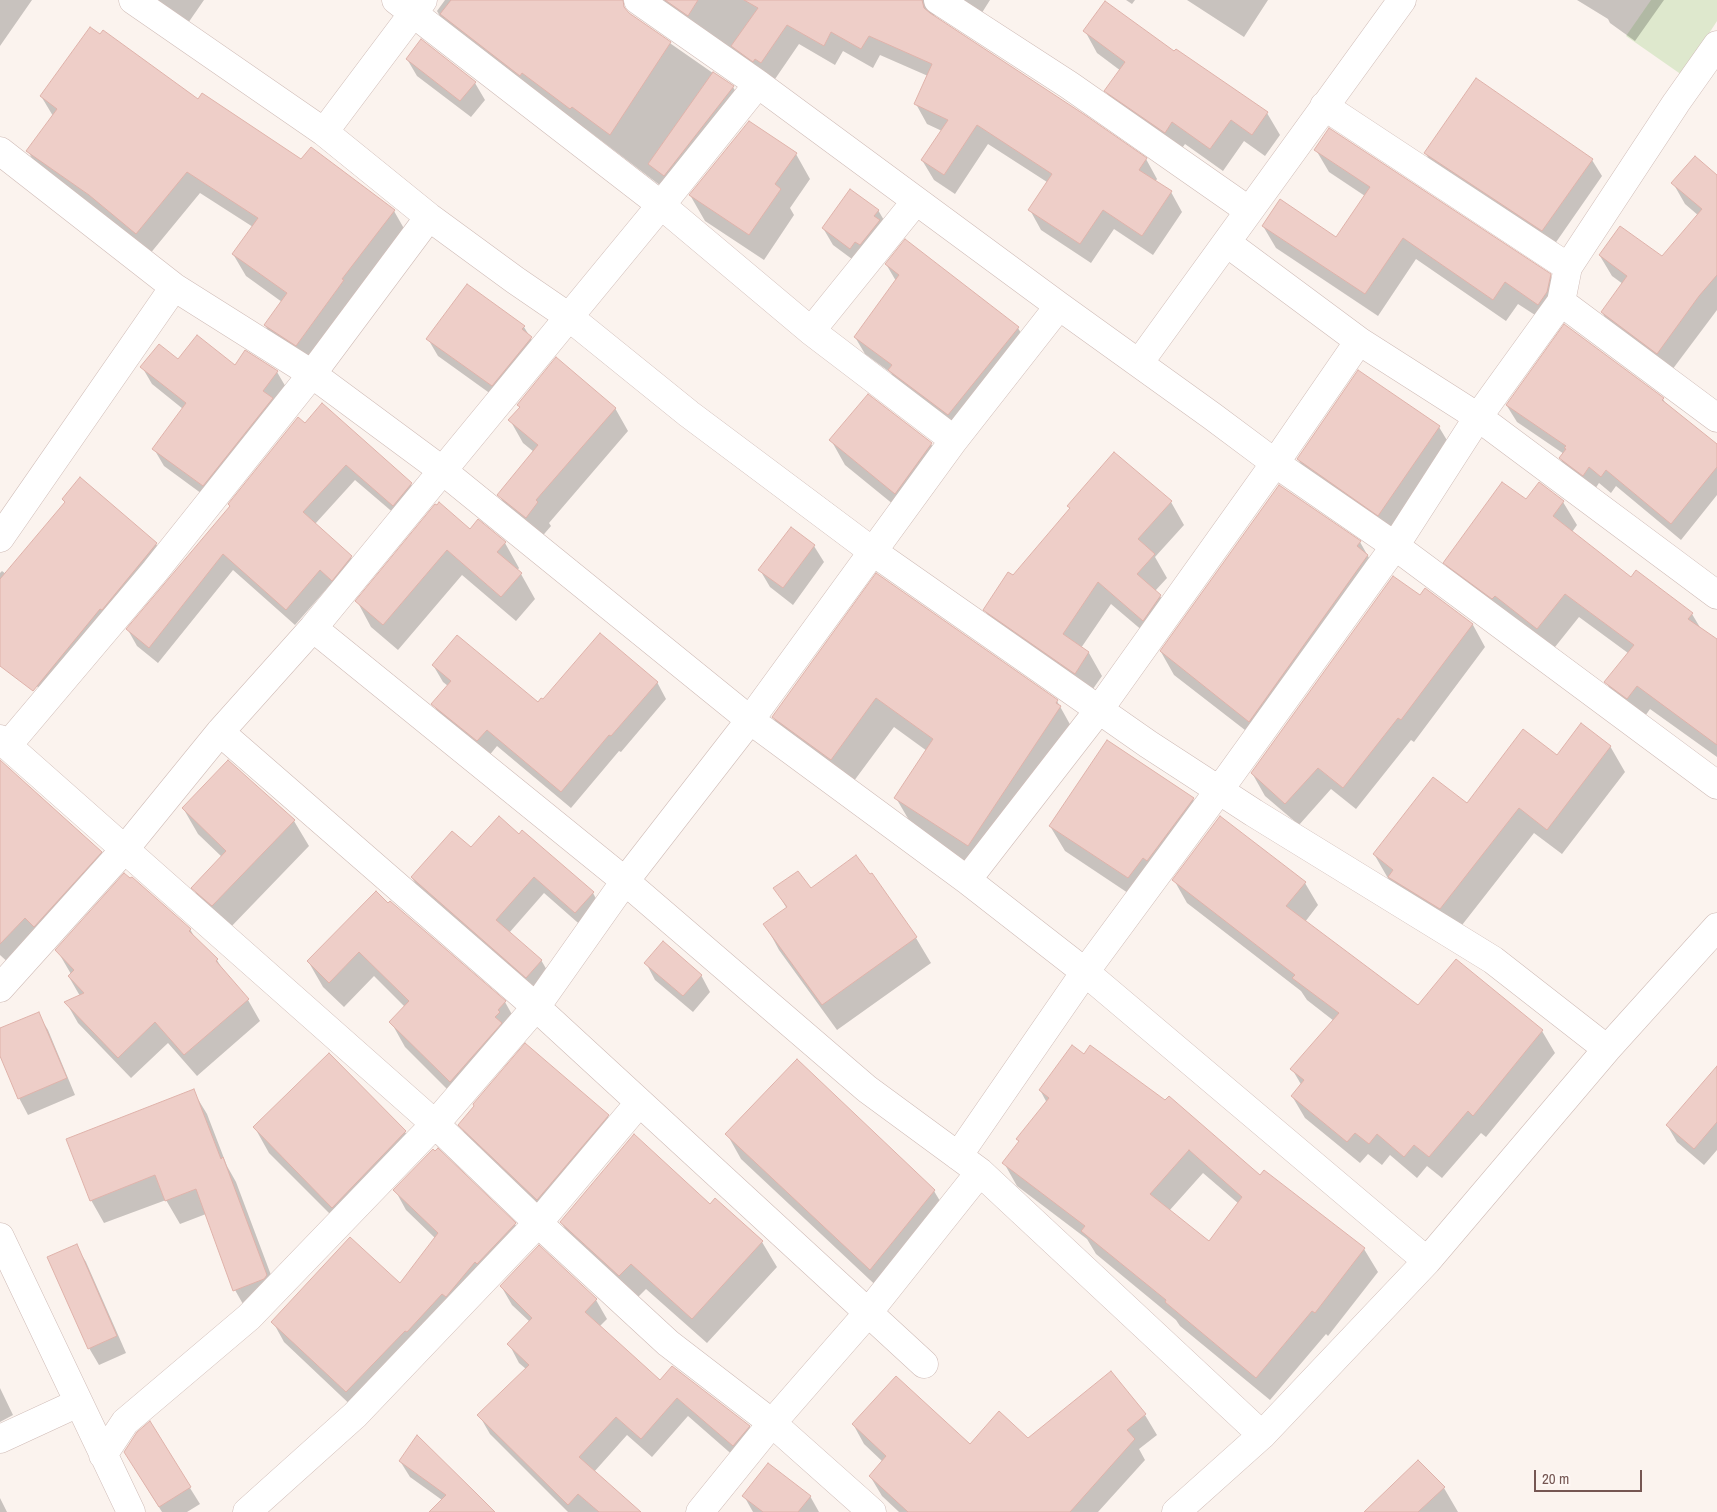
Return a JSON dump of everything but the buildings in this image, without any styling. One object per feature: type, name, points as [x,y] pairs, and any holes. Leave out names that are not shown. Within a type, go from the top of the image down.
[{"type":"street","points":[[133,0],[324,132],[429,217],[515,280],[569,316],[690,414],[872,552],[1098,711],[1254,813],[1493,960],[1607,1049]]},
{"type":"street","points":[[638,0],[758,84],[1275,463],[1395,546],[1717,785]]},
{"type":"street","points":[[938,0],[1069,85],[1248,210]]},
{"type":"street","points":[[1139,363],[1402,0]]},
{"type":"street","points":[[324,132],[411,4],[661,205],[812,331],[954,440]]},
{"type":"street","points":[[958,1156],[1085,972],[1220,790],[1395,546],[1478,417],[1561,302],[1568,268],[1717,44]]},
{"type":"street","points":[[0,988],[124,850],[220,732],[312,628],[443,471],[758,84]]},
{"type":"street","points":[[1324,106],[1568,268]]},
{"type":"street","points":[[0,151],[174,287],[312,374],[443,471],[750,720],[968,880],[1085,972],[1427,1261]]},
{"type":"street","points":[[812,331],[916,200]]},
{"type":"street","points":[[429,217],[312,374],[155,571],[4,742],[435,1124],[538,1223],[668,1343],[772,1423],[872,1512]]},
{"type":"street","points":[[1227,243],[1359,341],[1478,417],[1717,595]]},
{"type":"street","points":[[0,538],[174,287]]},
{"type":"street","points":[[1561,302],[1717,418]]},
{"type":"street","points":[[104,1455],[125,1422],[249,1317],[435,1124],[536,1007],[625,881],[750,720],[954,440],[1059,306]]},
{"type":"street","points":[[968,880],[1098,711],[1275,463],[1359,341]]},
{"type":"street","points":[[312,628],[625,881],[867,1089],[980,1172],[1262,1435]]},
{"type":"street","points":[[220,732],[536,1007],[867,1314],[924,1364]]},
{"type":"street","points":[[1176,1512],[1262,1435],[1427,1261],[1607,1049],[1717,927]]},
{"type":"street","points":[[247,1512],[355,1415],[538,1223],[639,1103]]},
{"type":"street","points":[[700,1512],[772,1423],[867,1314],[980,1172]]},
{"type":"street","points":[[0,1237],[131,1512]]},
{"type":"street","points":[[0,1439],[78,1403]]},
{"type":"green space","points":[[1651,0],[1717,0],[1717,21],[1682,75],[1626,36]]}]
